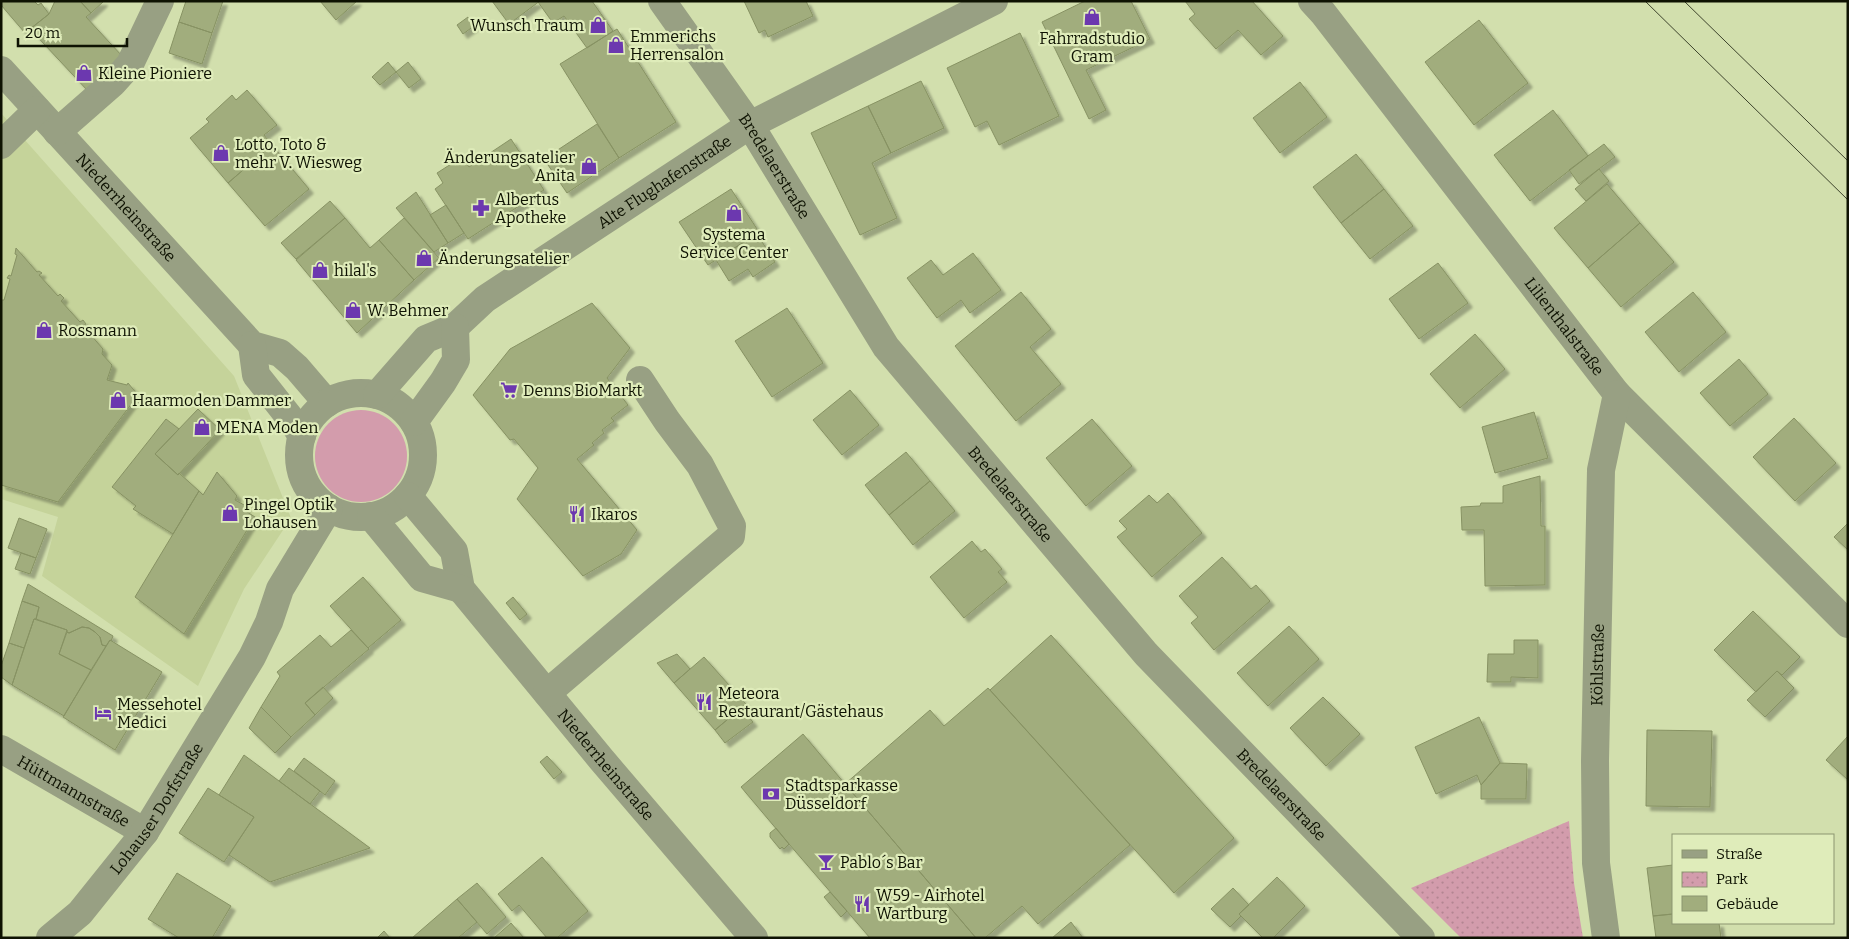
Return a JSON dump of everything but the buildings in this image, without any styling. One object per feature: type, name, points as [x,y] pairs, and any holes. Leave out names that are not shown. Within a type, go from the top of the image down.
[{"type":"street","points":[[57,132],[113,83],[130,64],[160,1]]},
{"type":"street","name":"Bredelaerstraße","points":[[662,1],[750,125],[886,346],[1146,654],[1421,938]]},
{"type":"street","name":"Alte Flughafenstraße","points":[[377,395],[426,339],[455,327],[485,299],[750,125],[994,1]]},
{"type":"street","name":"Lilienthalstraße","points":[[1312,1],[1617,394],[1848,624]]},
{"type":"street","name":"Niederrheinstraße","points":[[1,70],[252,345]]},
{"type":"street","points":[[1,145],[37,110]]},
{"type":"street","points":[[414,422],[443,382],[456,360],[455,327]]},
{"type":"street","points":[[302,436],[256,375],[252,345],[280,353],[297,368],[327,403]]},
{"type":"street","points":[[547,693],[731,536],[732,526],[700,465],[667,421],[640,380]]},
{"type":"street","points":[[351,394],[377,395],[398,405],[414,422],[423,452],[420,475],[408,496],[398,505],[385,512],[372,516],[357,517],[343,515],[318,500],[309,489],[303,477],[300,464],[302,436],[316,412],[327,403],[351,394]]},
{"type":"street","name":"Köhlstraße","points":[[1606,938],[1596,863],[1595,761],[1600,470],[1617,394]]},
{"type":"street","name":"Niederrheinstraße","points":[[408,496],[454,550],[461,589],[601,759],[754,938]]},
{"type":"street","name":"Lohauser Dorfstraße","points":[[50,938],[80,913],[146,832],[252,656],[269,622],[280,589],[329,508]]},
{"type":"street","points":[[372,516],[422,578],[461,589]]},
{"type":"street","name":"Hüttmannstraße","points":[[1,750],[146,832]]},
{"type":"shaded area","points":[[1,113],[234,376],[291,518],[244,589],[198,686],[42,576],[58,517],[1,499]]},
{"type":"green space","points":[[361,410],[378,414],[393,424],[403,439],[407,456],[403,473],[393,488],[378,498],[361,502],[344,498],[329,488],[319,473],[315,456],[319,439],[329,424],[344,414]]},
{"type":"green space","points":[[1569,821],[1574,883],[1583,938],[1461,938],[1411,888]]},
{"type":"tram line","points":[[1645,1],[1848,200]]},
{"type":"tram line","points":[[1684,1],[1848,161]]},
{"type":"place","name":"Fahrradstudio Gram","points":[[1092,17]]},
{"type":"place","name":"Wunsch Traum","points":[[598,25]]},
{"type":"place","name":"Emmerichs Herrensalon","points":[[616,45]]},
{"type":"place","name":"Kleine Pioniere","points":[[84,73]]},
{"type":"place","name":"Lotto, Toto & mehr V. Wiesweg","points":[[221,153]]},
{"type":"place","name":"Änderungsatelier Anita","points":[[589,166]]},
{"type":"place","name":"Albertus Apotheke","points":[[481,208]]},
{"type":"place","name":"Systema Service Center","points":[[734,213]]},
{"type":"place","name":"Änderungsatelier","points":[[424,258]]},
{"type":"place","name":"hilal's","points":[[320,270]]},
{"type":"place","name":"W. Behmer","points":[[353,310]]},
{"type":"place","name":"Rossmann","points":[[44,330]]},
{"type":"place","name":"Denns BioMarkt","points":[[509,390]]},
{"type":"place","name":"Haarmoden Dammer","points":[[118,400]]},
{"type":"place","name":"MENA Moden","points":[[202,427]]},
{"type":"place","name":"Pingel Optik Lohausen","points":[[230,513]]},
{"type":"place","name":"Ikaros","points":[[577,514]]},
{"type":"place","name":"Meteora Restaurant/Gästehaus","points":[[704,702]]},
{"type":"place","name":"Messehotel Medici","points":[[103,713]]},
{"type":"place","name":"Stadtsparkasse Düsseldorf","points":[[771,794]]},
{"type":"place","name":"Pablo´s Bar","points":[[826,862]]},
{"type":"place","name":"W59 - Airhotel Wartburg","points":[[862,904]]}]
